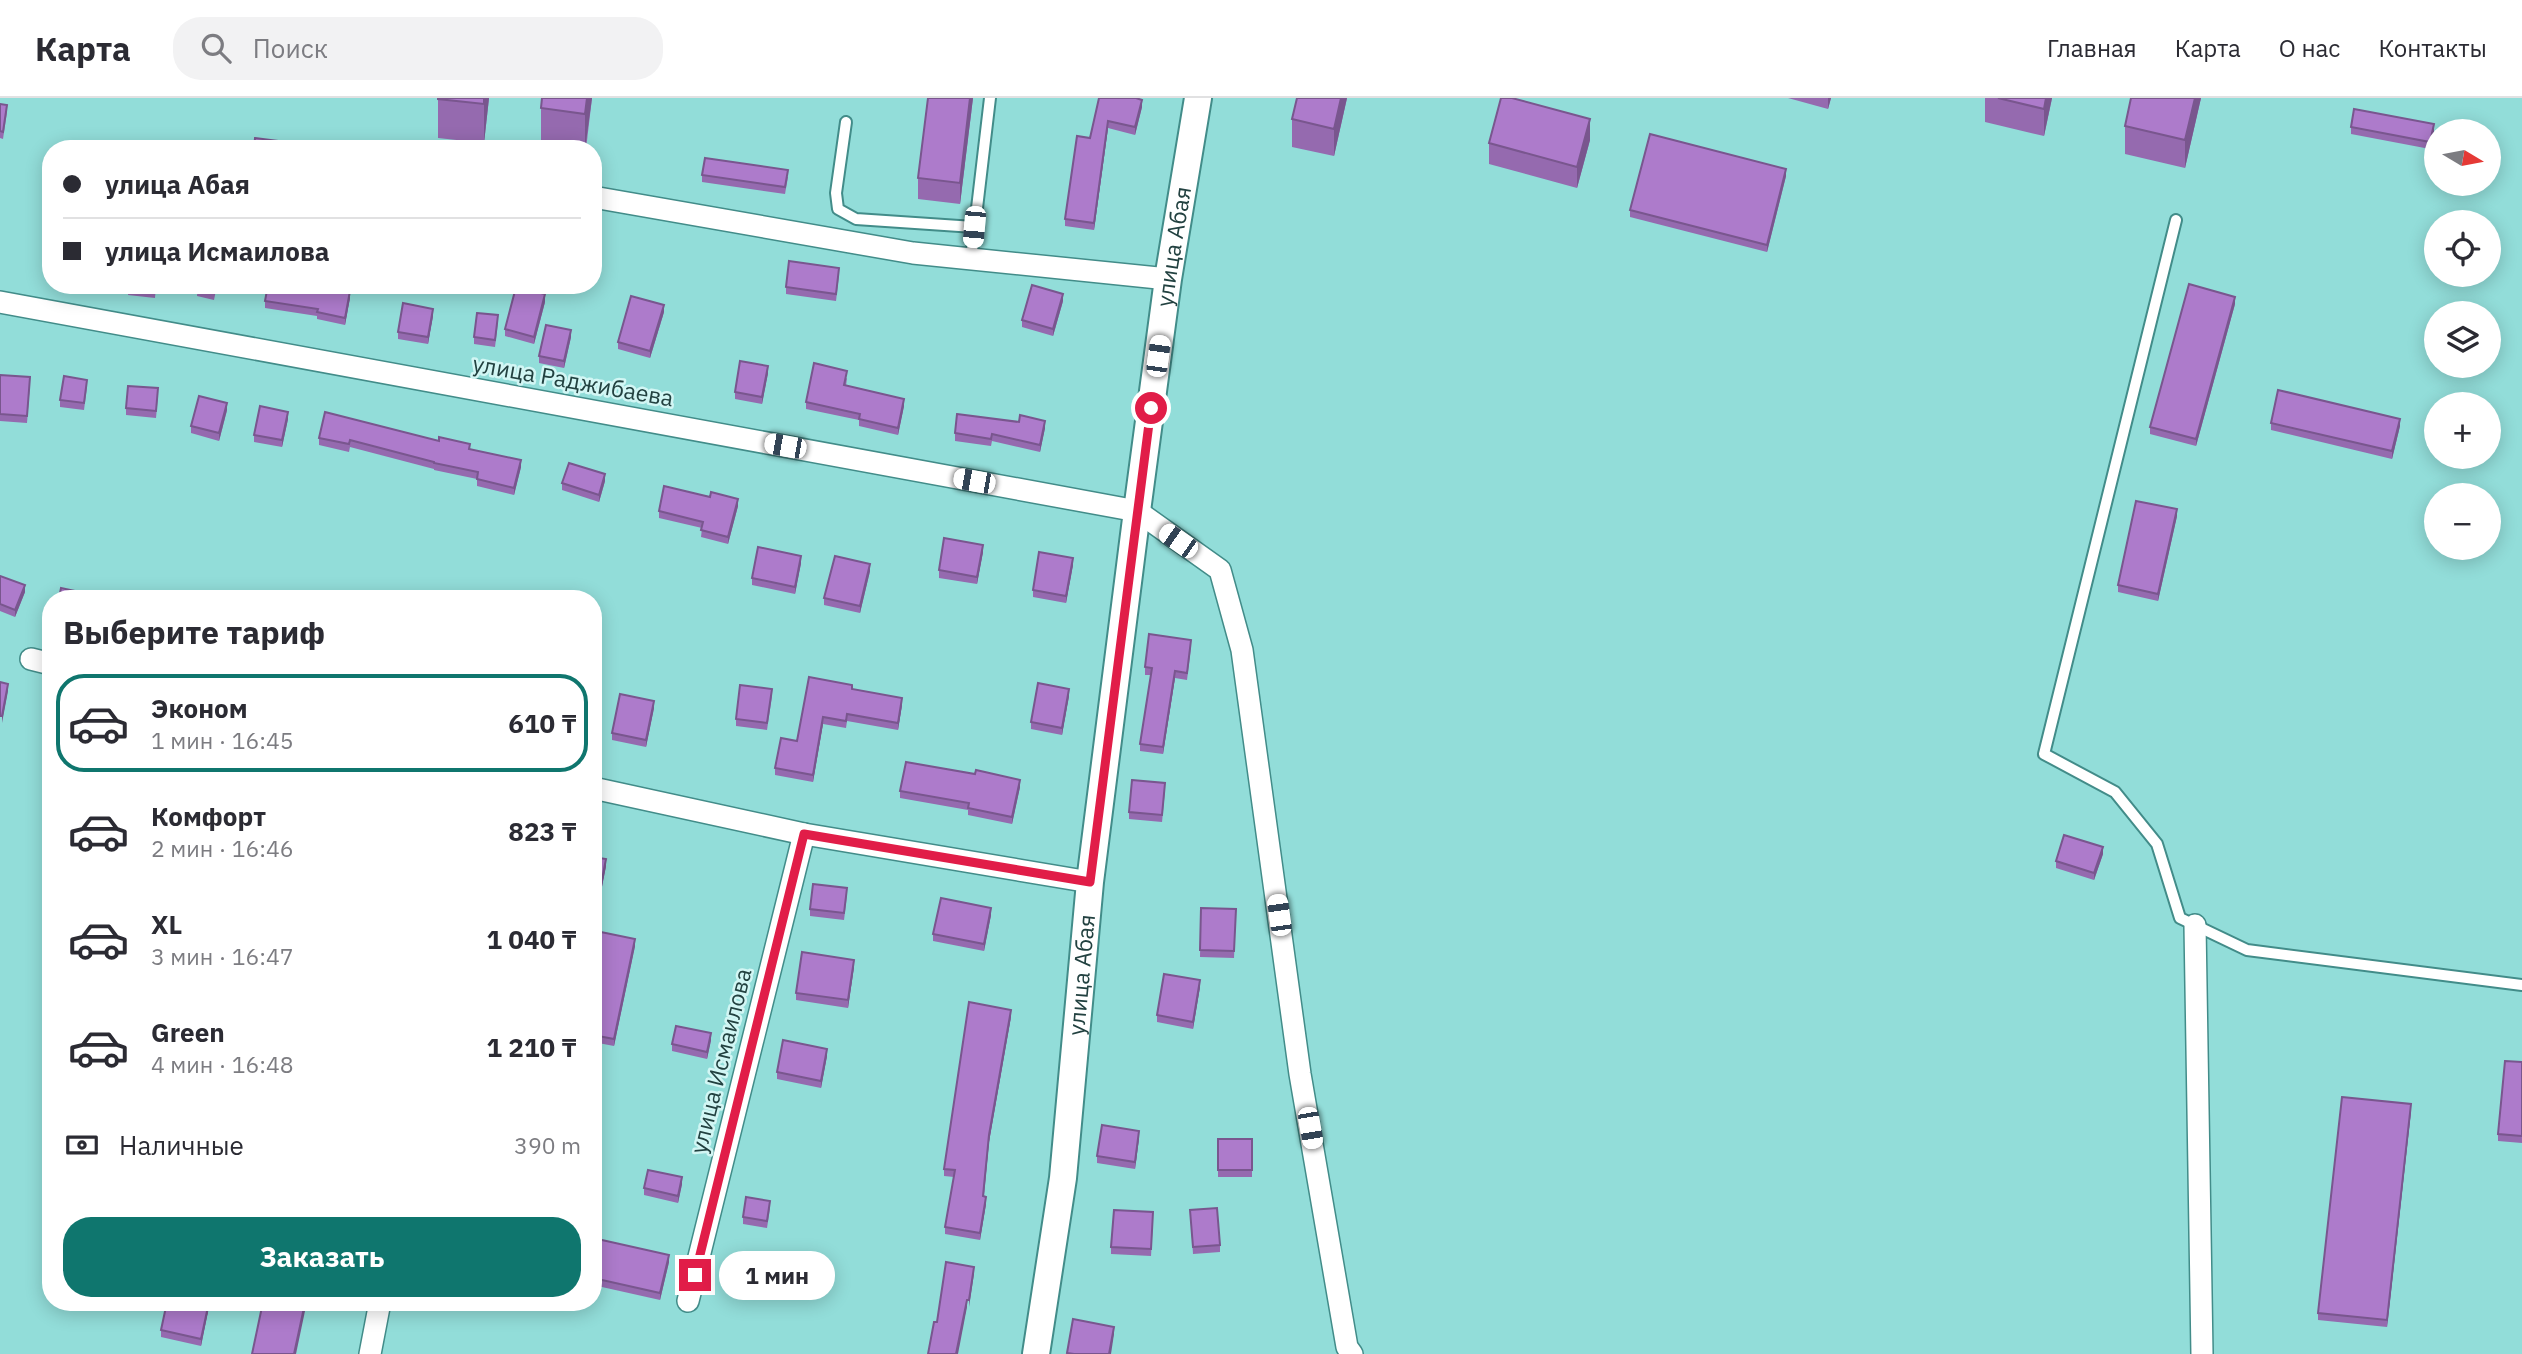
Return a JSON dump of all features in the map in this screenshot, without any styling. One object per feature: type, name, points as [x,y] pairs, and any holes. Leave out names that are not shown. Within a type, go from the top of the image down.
[{"type":"street","name":"улица Абая","points":[[1036,1354],[1063,1178],[1090,882],[1137,511],[1168,279],[1198,98]]},
{"type":"street","points":[[602,199],[913,253],[1168,279]]},
{"type":"street","name":"улица Раджибаева","points":[[0,302],[1137,511]]},
{"type":"street","points":[[1137,511],[1220,570],[1242,650],[1300,1074],[1348,1347],[1352,1354]]},
{"type":"street","points":[[602,790],[804,834],[1090,882]]},
{"type":"street","name":"улица Исмаилова","points":[[688,1301],[804,834]]},
{"type":"street","points":[[2195,925],[2202,1354]]},
{"type":"street","points":[[370,1354],[378,1311]]},
{"type":"lane","points":[[971,259],[990,98]]},
{"type":"lane","points":[[846,122],[836,193],[838,209],[856,219],[974,227]]},
{"type":"lane","points":[[2176,220],[2043,754],[2115,792],[2157,844],[2180,918],[2247,950],[2522,985]]},
{"type":"building","points":[[484,98],[484,104],[438,99]]},
{"type":"building","points":[[542,98],[587,98],[585,114],[541,108]]},
{"type":"building","points":[[928,98],[970,98],[960,183],[918,178]]},
{"type":"building","points":[[1099,98],[1142,100],[1135,127],[1108,121],[1094,223],[1065,219],[1077,136],[1090,138]]},
{"type":"building","points":[[1297,98],[1341,98],[1334,129],[1292,119]]},
{"type":"building","points":[[1501,98],[1512,98],[1590,119],[1577,167],[1489,143]]},
{"type":"building","points":[[1998,98],[2046,98],[2044,109]]},
{"type":"building","points":[[2131,98],[2195,98],[2185,140],[2125,126]]},
{"type":"building","points":[[0,104],[7,105],[3,132],[0,131]]},
{"type":"building","points":[[2354,109],[2424,122],[2424,141],[2351,127]]},
{"type":"building","points":[[1650,134],[1786,169],[1767,245],[1630,210]]},
{"type":"building","points":[[705,158],[788,170],[785,187],[702,175]]},
{"type":"building","points":[[789,261],[839,268],[836,294],[786,287]]},
{"type":"building","points":[[2189,284],[2235,297],[2196,439],[2150,427]]},
{"type":"building","points":[[1032,285],[1063,294],[1053,329],[1022,320]]},
{"type":"building","points":[[266,294],[349,294],[345,318],[317,312],[318,309],[265,301]]},
{"type":"building","points":[[514,294],[545,294],[534,337],[505,329]]},
{"type":"building","points":[[631,296],[664,305],[650,351],[618,342]]},
{"type":"building","points":[[403,303],[433,309],[428,337],[398,332]]},
{"type":"building","points":[[477,313],[498,315],[495,340],[474,337]]},
{"type":"building","points":[[546,325],[571,330],[564,361],[539,356]]},
{"type":"building","points":[[740,361],[768,366],[762,397],[735,392]]},
{"type":"building","points":[[814,363],[847,371],[844,385],[904,399],[898,428],[859,419],[860,414],[806,402]]},
{"type":"building","points":[[0,375],[30,377],[27,416],[0,414]]},
{"type":"building","points":[[64,376],[87,380],[84,403],[60,400]]},
{"type":"building","points":[[128,386],[158,388],[156,411],[126,408]]},
{"type":"building","points":[[2278,390],[2400,419],[2392,451],[2271,423]]},
{"type":"building","points":[[199,396],[227,403],[219,433],[191,426]]},
{"type":"building","points":[[260,406],[288,412],[282,440],[254,435]]},
{"type":"building","points":[[325,412],[439,441],[439,437],[470,444],[469,449],[521,460],[514,488],[477,479],[478,472],[350,440],[349,444],[319,438]]},
{"type":"building","points":[[957,414],[1019,422],[1020,415],[1045,421],[1040,445],[992,434],[991,439],[955,433]]},
{"type":"building","points":[[569,463],[605,474],[599,495],[562,483]]},
{"type":"building","points":[[664,486],[710,497],[711,492],[738,499],[728,537],[701,530],[703,522],[659,511]]},
{"type":"building","points":[[2136,501],[2177,509],[2158,594],[2118,585]]},
{"type":"building","points":[[944,538],[983,545],[977,577],[939,570]]},
{"type":"building","points":[[758,547],[801,556],[795,587],[752,578]]},
{"type":"building","points":[[1039,552],[1073,558],[1066,596],[1033,590]]},
{"type":"building","points":[[835,556],[870,564],[860,606],[824,598]]},
{"type":"building","points":[[0,576],[25,585],[15,610],[0,604]]},
{"type":"building","points":[[1149,634],[1191,640],[1187,673],[1175,671],[1163,747],[1140,744],[1152,668],[1145,667]]},
{"type":"building","points":[[809,677],[852,685],[852,689],[902,698],[898,723],[847,714],[846,721],[823,717],[813,775],[775,768],[781,738],[797,741]]},
{"type":"building","points":[[0,682],[8,684],[2,716],[0,716]]},
{"type":"building","points":[[1038,683],[1069,689],[1062,728],[1031,722]]},
{"type":"building","points":[[740,685],[772,689],[767,723],[736,719]]},
{"type":"building","points":[[620,694],[654,701],[646,740],[612,733]]},
{"type":"building","points":[[906,762],[975,774],[976,770],[1020,780],[1012,817],[968,808],[969,803],[900,791]]},
{"type":"building","points":[[1132,780],[1165,783],[1162,815],[1129,812]]},
{"type":"building","points":[[2064,835],[2103,847],[2094,873],[2056,861]]},
{"type":"building","points":[[602,858],[606,859],[602,880]]},
{"type":"building","points":[[813,884],[847,888],[844,913],[810,909]]},
{"type":"building","points":[[941,898],[991,908],[984,944],[933,934]]},
{"type":"building","points":[[1201,908],[1236,909],[1234,951],[1200,950]]},
{"type":"building","points":[[602,932],[635,939],[614,1039],[602,1037]]},
{"type":"building","points":[[802,952],[854,960],[848,1000],[796,993]]},
{"type":"building","points":[[1164,974],[1200,980],[1193,1022],[1157,1015]]},
{"type":"building","points":[[969,1002],[1011,1010],[989,1135],[983,1196],[986,1197],[980,1233],[945,1227],[955,1170],[944,1169]]},
{"type":"building","points":[[676,1026],[711,1033],[707,1052],[672,1044]]},
{"type":"building","points":[[783,1040],[827,1049],[821,1081],[777,1072]]},
{"type":"building","points":[[2505,1061],[2522,1062],[2522,1136],[2498,1134]]},
{"type":"building","points":[[2342,1097],[2411,1104],[2387,1320],[2318,1313]]},
{"type":"building","points":[[1102,1125],[1139,1131],[1135,1162],[1097,1156]]},
{"type":"building","points":[[1218,1139],[1252,1139],[1252,1170],[1218,1170]]},
{"type":"building","points":[[648,1170],[682,1177],[678,1196],[644,1188]]},
{"type":"building","points":[[746,1197],[770,1201],[767,1221],[743,1217]]},
{"type":"building","points":[[1217,1208],[1220,1245],[1193,1247],[1190,1210]]},
{"type":"building","points":[[1114,1210],[1153,1212],[1151,1249],[1111,1247]]},
{"type":"building","points":[[602,1240],[669,1255],[660,1293],[602,1280]]},
{"type":"building","points":[[946,1262],[974,1267],[969,1300],[956,1354],[928,1354],[934,1322],[937,1322]]},
{"type":"building","points":[[165,1311],[207,1311],[201,1339],[161,1330]]},
{"type":"building","points":[[261,1311],[303,1311],[294,1354],[252,1354]]},
{"type":"building","points":[[1073,1319],[1114,1327],[1109,1354],[1067,1353]]},
{"type":"route","points":[[695,1275],[804,834],[1090,882],[1151,408]]}]
